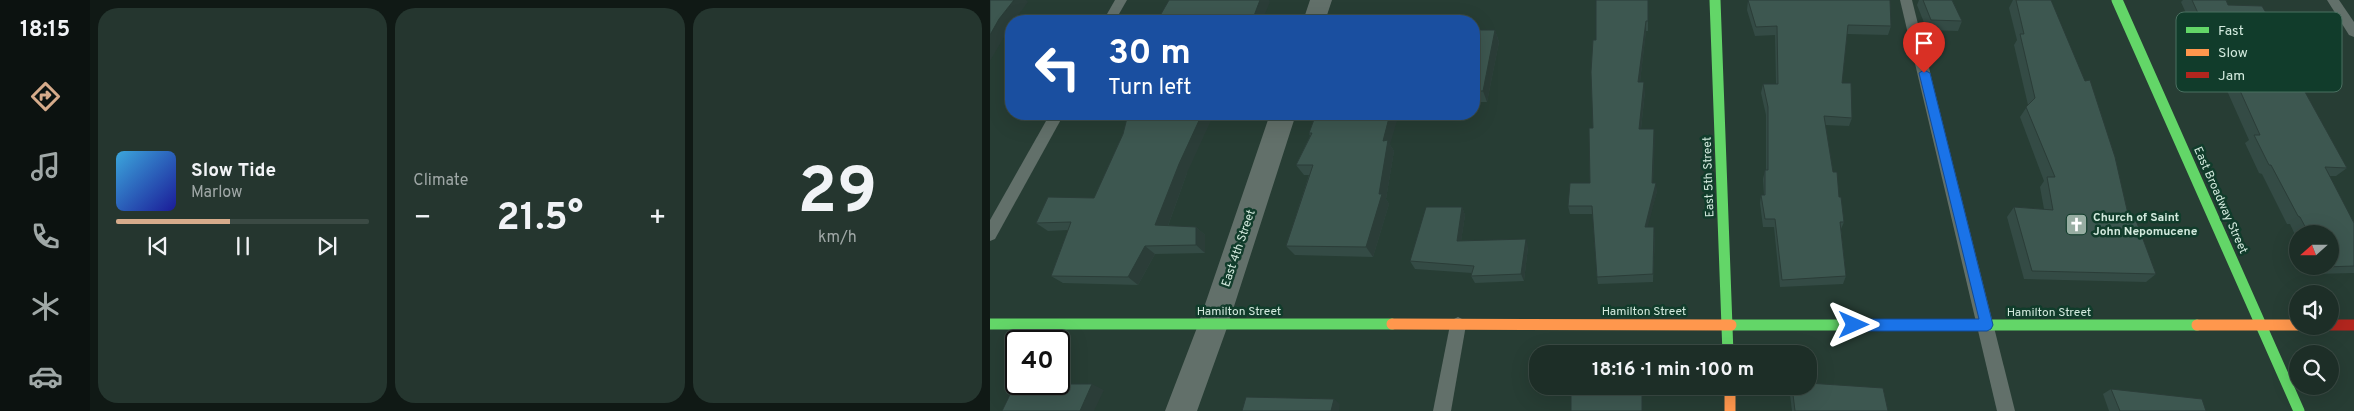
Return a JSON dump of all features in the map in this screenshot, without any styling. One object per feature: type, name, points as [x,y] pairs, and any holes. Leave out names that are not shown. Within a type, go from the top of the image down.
[{"type":"street","points":[[1316,15],[1321,0]]},
{"type":"street","name":"East 5th Street","points":[[1714,0],[1728,345]]},
{"type":"street","name":"East Broadway Street","points":[[2117,0],[2299,411]]},
{"type":"street","name":"East 4th Street","points":[[1181,411],[1213,325],[1281,120]]},
{"type":"street","name":"Hamilton Street","points":[[990,324],[2289,326]]},
{"type":"street","points":[[2339,325],[2354,325]]},
{"type":"street","points":[[1730,395],[1730,411]]},
{"type":"lane","points":[[1113,15],[1122,0]]},
{"type":"lane","points":[[1906,0],[1987,325],[2006,411]]},
{"type":"lane","points":[[2333,0],[2341,12]]},
{"type":"lane","points":[[2342,14],[2354,32]]},
{"type":"lane","points":[[990,234],[1054,120]]},
{"type":"lane","points":[[1442,411],[1458,325]]},
{"type":"building","points":[[990,0],[1014,0],[999,19],[990,35]]},
{"type":"building","points":[[1169,0],[1260,0],[1254,15],[1160,15]]},
{"type":"building","points":[[1596,0],[1648,0],[1648,21],[1646,21],[1638,82],[1644,82],[1639,129],[1654,129],[1652,183],[1656,183],[1645,227],[1654,227],[1653,274],[1597,277],[1592,206],[1568,206],[1570,183],[1590,183],[1589,128],[1593,128],[1591,72],[1593,40],[1596,40]]},
{"type":"building","points":[[1748,0],[1890,0],[1891,26],[1848,25],[1842,83],[1851,83],[1852,118],[1824,116],[1833,172],[1837,172],[1839,197],[1841,197],[1844,222],[1840,222],[1846,276],[1782,280],[1775,219],[1765,219],[1761,195],[1765,195],[1765,170],[1768,170],[1768,107],[1763,84],[1778,84],[1777,26],[1756,27]]},
{"type":"building","points":[[1923,0],[1952,0],[1962,21],[1931,20]]},
{"type":"building","points":[[2016,0],[2051,0],[2085,81],[2090,80],[2115,157],[2128,214],[2134,215],[2156,274],[2032,271],[2014,207],[2053,210],[2047,177],[2055,177],[2026,107],[2035,98],[2020,34],[2024,34]]},
{"type":"building","points":[[2192,0],[2226,0],[2228,5],[2262,6],[2266,12],[2197,12]]},
{"type":"building","points":[[1480,30],[1495,30],[1483,91],[1480,91]]},
{"type":"building","points":[[2241,92],[2305,92],[2347,168],[2325,167],[2354,223],[2354,266],[2339,267],[2339,225],[2304,225],[2271,165],[2269,165],[2254,135],[2260,135]]},
{"type":"building","points":[[1126,120],[1199,120],[1179,164],[1155,225],[1196,227],[1196,245],[1145,246],[1128,277],[1051,276],[1071,222],[1036,223],[1048,197],[1094,198],[1123,134]]},
{"type":"building","points":[[1314,120],[1388,120],[1383,141],[1388,140],[1379,194],[1382,194],[1366,247],[1286,246],[1313,165],[1296,165],[1312,133],[1309,133]]},
{"type":"building","points":[[1426,207],[1462,207],[1457,241],[1526,239],[1521,274],[1471,276],[1474,266],[1410,261]]},
{"type":"building","points":[[1070,384],[1092,384],[1080,411],[1002,411],[1010,395],[1070,395]]},
{"type":"building","points":[[1817,384],[1883,388],[1888,411],[1795,411],[1793,395],[1817,395]]},
{"type":"building","points":[[2111,389],[2202,399],[2206,411],[2120,411]]},
{"type":"building","points":[[1571,395],[1642,395],[1642,411],[1571,411]]},
{"type":"building","points":[[1246,397],[1334,399],[1331,411],[1242,411]]},
{"type":"traffic: fast","points":[[1715,0],[1728,345]]},
{"type":"traffic: fast","points":[[2117,0],[2299,411]]},
{"type":"traffic: fast","points":[[990,324],[1392,324]]},
{"type":"traffic: fast","points":[[1731,325],[2197,325]]},
{"type":"traffic: slow","points":[[1392,324],[1731,325]]},
{"type":"traffic: slow","points":[[2197,325],[2289,325]]},
{"type":"traffic: slow","points":[[1730,395],[1730,411]]},
{"type":"traffic: jam","points":[[2339,325],[2354,325]]},
{"type":"place","name":"Church of Saint John Nepomucene","points":[[2077,224]]},
{"type":"route","points":[[1854,325],[1987,325],[1924,73]]}]
